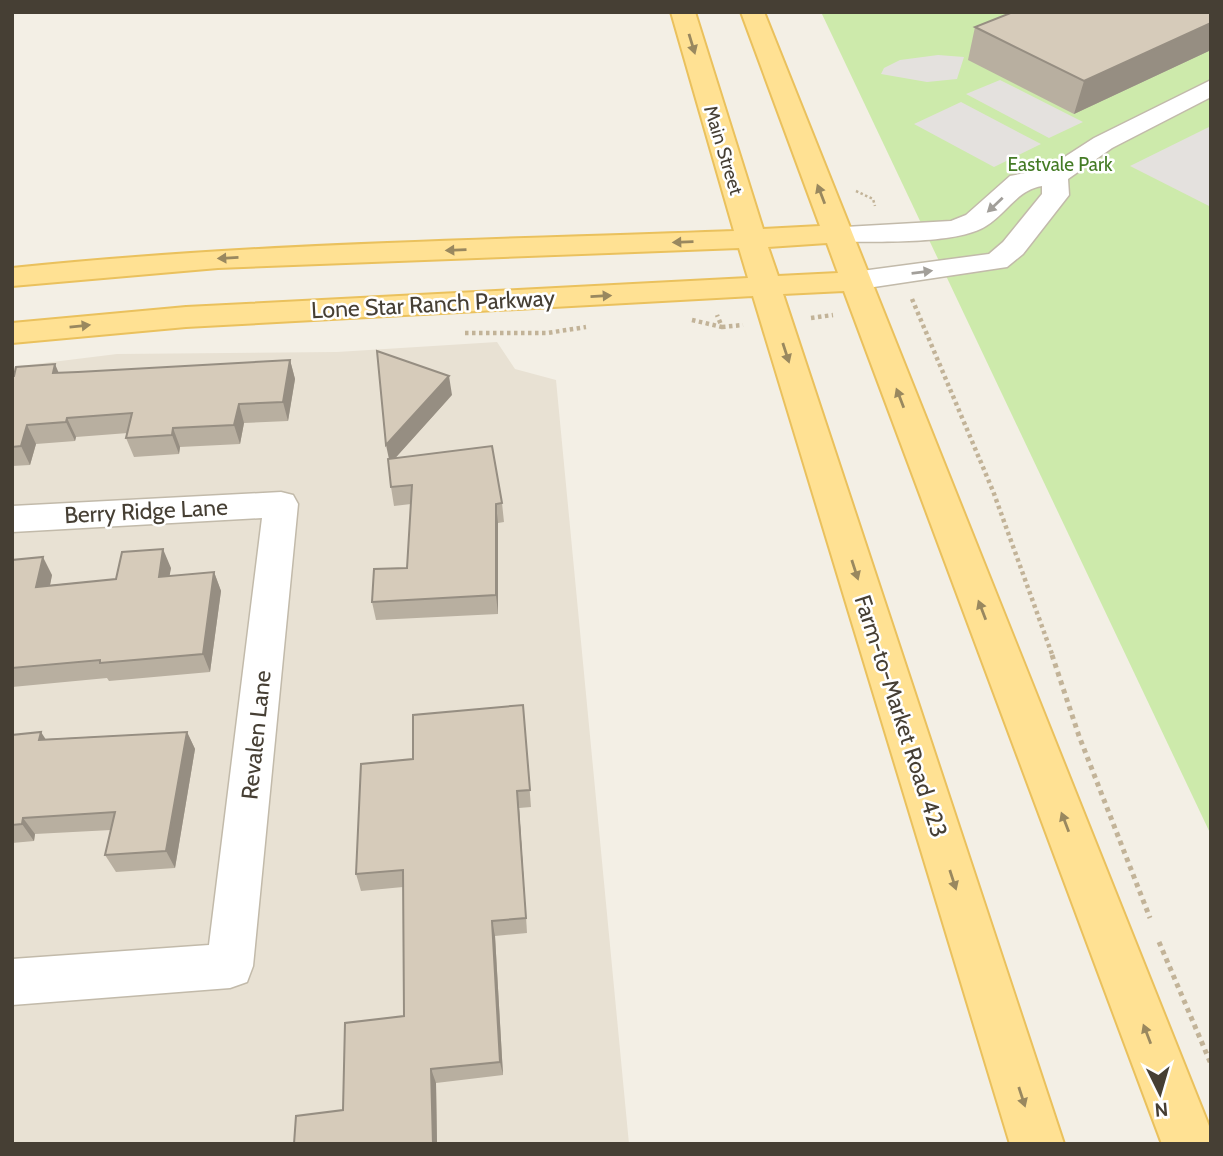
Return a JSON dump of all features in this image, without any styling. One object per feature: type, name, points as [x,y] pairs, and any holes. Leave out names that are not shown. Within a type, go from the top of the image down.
[{"type":"main road","name":"Main Street","points":[[683,12],[771,305]]},
{"type":"main road","points":[[752,12],[1189,1144]]},
{"type":"main road","points":[[12,277],[250,257],[751,240],[836,234]]},
{"type":"main road","name":"Lone Star Ranch Parkway","points":[[12,333],[187,317],[771,305],[860,296]]},
{"type":"main road","name":"Farm-to-Market Road 423","points":[[771,305],[1037,1144]]},
{"type":"street","points":[[836,234],[954,229],[967,226],[1019,182],[1054,176],[1103,143],[1211,87]]},
{"type":"street","points":[[860,296],[902,275],[997,261],[1013,248],[1056,195],[1054,176]]},
{"type":"street","name":"Berry Ridge Lane","points":[[12,519],[281,504]]},
{"type":"street","name":"Revalen Lane","points":[[12,982],[230,966],[281,504]]},
{"type":"path","points":[[851,188],[873,199],[885,232]]},
{"type":"path","points":[[902,275],[993,491],[1032,595],[1079,736],[1152,925]]},
{"type":"path","points":[[722,327],[771,305],[860,296],[914,306]]},
{"type":"path","points":[[1157,937],[1211,1064]]},
{"type":"shaded area","points":[[938,55],[964,57],[957,79],[927,82],[881,74],[884,68],[900,60]]},
{"type":"shaded area","points":[[1000,80],[1083,122],[1049,138],[966,94]]},
{"type":"shaded area","points":[[961,102],[1041,144],[994,167],[914,124]]},
{"type":"shaded area","points":[[1211,126],[1211,207],[1130,166]]},
{"type":"shaded area","points":[[497,342],[515,369],[556,380],[629,1144],[12,1144],[12,367],[117,354],[337,352]]},
{"type":"green space","name":"Eastvale Park","points":[[821,12],[1211,12],[1211,835]]},
{"type":"building","points":[[1013,12],[1211,12],[1211,23],[1084,81],[975,27]]},
{"type":"building","points":[[377,351],[449,376],[386,445]]},
{"type":"building","points":[[290,360],[283,402],[239,404],[234,425],[173,428],[172,435],[126,438],[132,413],[67,418],[66,422],[27,425],[21,446],[12,447],[12,376],[16,367],[55,364],[53,373]]},
{"type":"building","points":[[492,446],[502,503],[496,504],[496,595],[372,602],[374,569],[407,568],[412,485],[391,487],[388,459]]},
{"type":"building","points":[[163,549],[159,577],[214,572],[203,654],[12,668],[12,560],[43,557],[36,587],[116,579],[122,552]]},
{"type":"building","points":[[523,705],[530,790],[517,791],[526,918],[492,921],[500,1062],[431,1069],[433,1144],[294,1144],[296,1116],[343,1110],[345,1023],[404,1016],[403,870],[356,874],[361,764],[413,759],[413,715]]},
{"type":"building","points":[[41,732],[39,740],[187,732],[166,851],[105,855],[115,812],[23,818],[22,824],[12,825],[12,735]]}]
